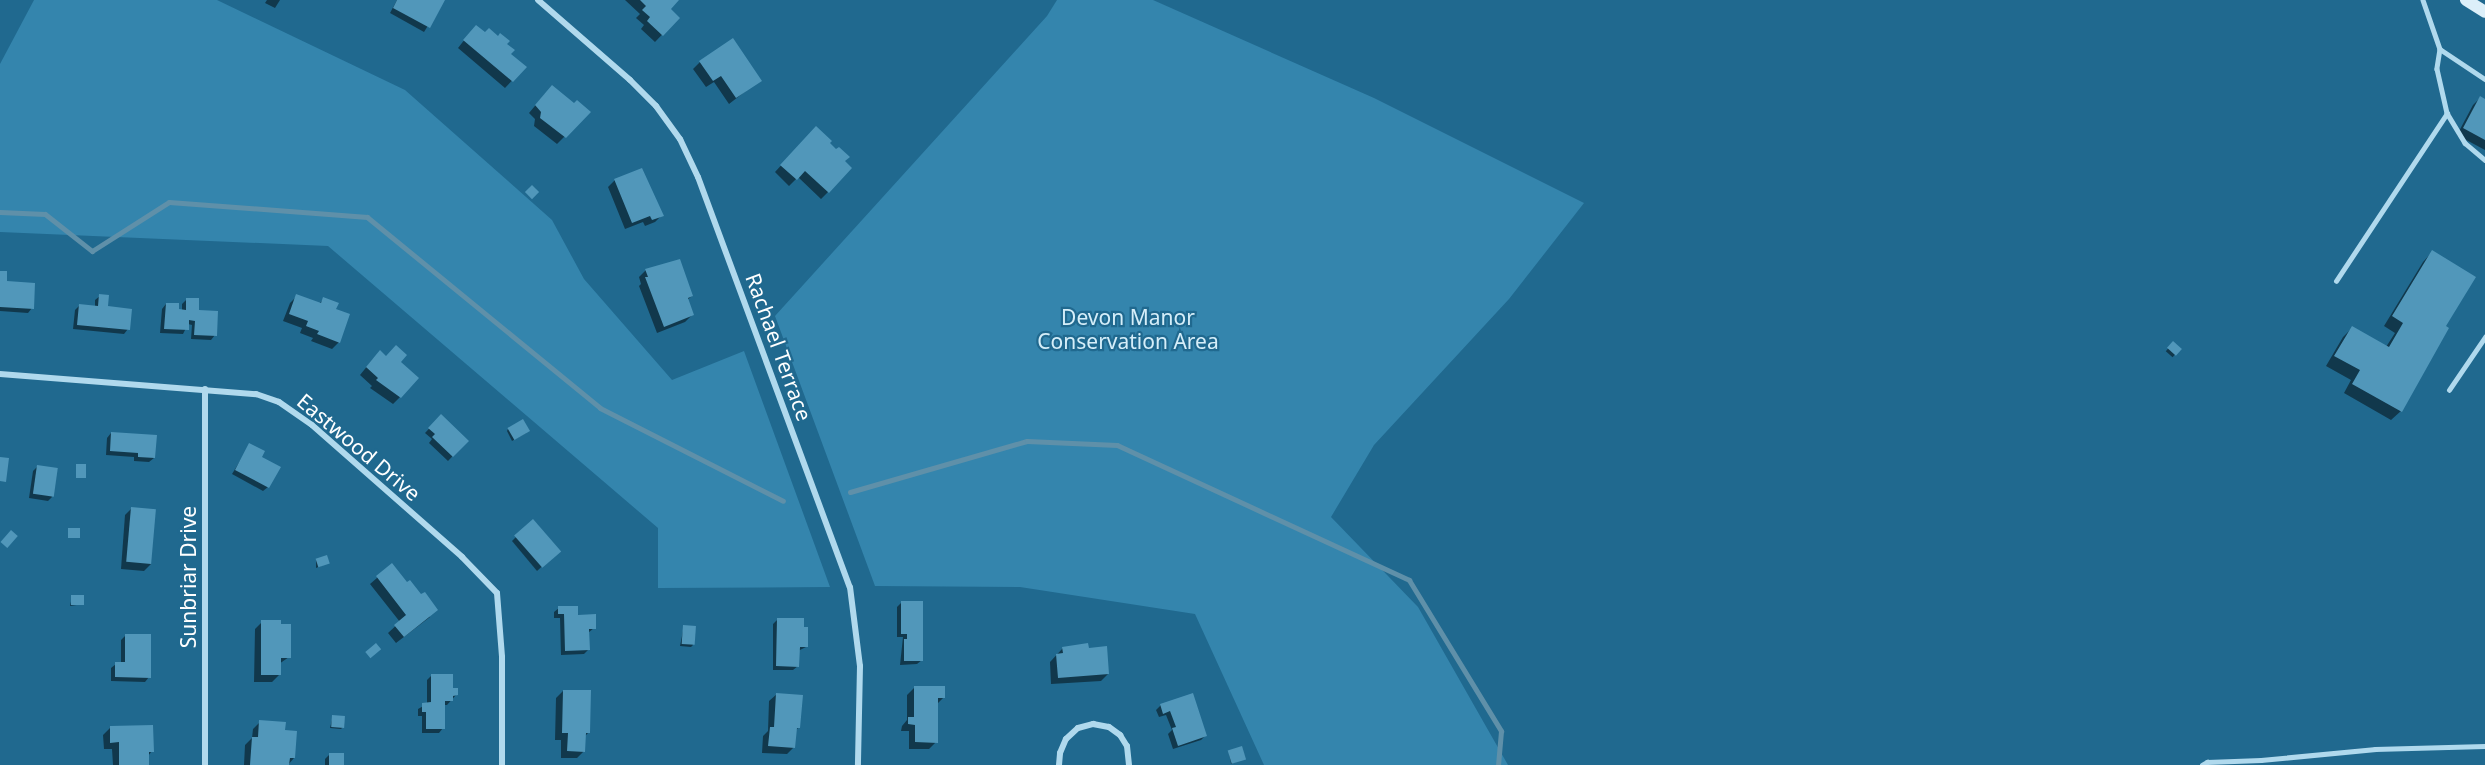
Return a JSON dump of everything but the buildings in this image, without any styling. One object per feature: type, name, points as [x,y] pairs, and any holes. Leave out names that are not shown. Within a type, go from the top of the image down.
[{"type":"main road","points":[[2466,0],[2482,7]]},
{"type":"street","name":"Rachael Terrace","points":[[538,0],[630,80],[656,106],[680,140],[698,177],[850,587],[860,666],[858,765]]},
{"type":"street","name":"Eastwood Drive","points":[[0,374],[256,394],[279,402],[359,465],[462,557],[497,593],[502,657],[502,765]]},
{"type":"street","name":"Sunbriar Drive","points":[[205,389],[205,765]]},
{"type":"street","points":[[1059,765],[1060,753],[1066,739],[1078,728],[1093,724],[1109,727],[1120,735],[1127,746],[1129,765]]},
{"type":"lane","points":[[2423,0],[2440,49],[2437,69],[2447,113],[2465,143],[2485,160]]},
{"type":"lane","points":[[2440,49],[2485,79]]},
{"type":"lane","points":[[2336,282],[2447,113]]},
{"type":"lane","points":[[2449,390],[2485,337]]},
{"type":"lane","points":[[2202,765],[2207,762],[2261,760],[2374,748],[2485,746]]},
{"type":"green space","points":[[34,0],[217,0],[405,90],[552,220],[584,279],[672,380],[744,351],[830,587],[658,588],[658,528],[328,246],[0,232],[0,64]]},
{"type":"green space","name":"Devon Manor Conservation Area","points":[[1057,0],[1153,0],[1374,98],[1584,203],[1509,299],[1374,445],[1331,517],[1418,607],[1508,765],[1264,765],[1195,614],[1020,587],[875,586],[775,316],[1047,16]]},
{"type":"waterway","points":[[0,212],[45,214],[92,251],[169,202],[367,217],[600,408],[783,501]]},
{"type":"waterway","points":[[850,492],[1027,441],[1117,445],[1409,580],[1501,731],[1498,765]]}]
